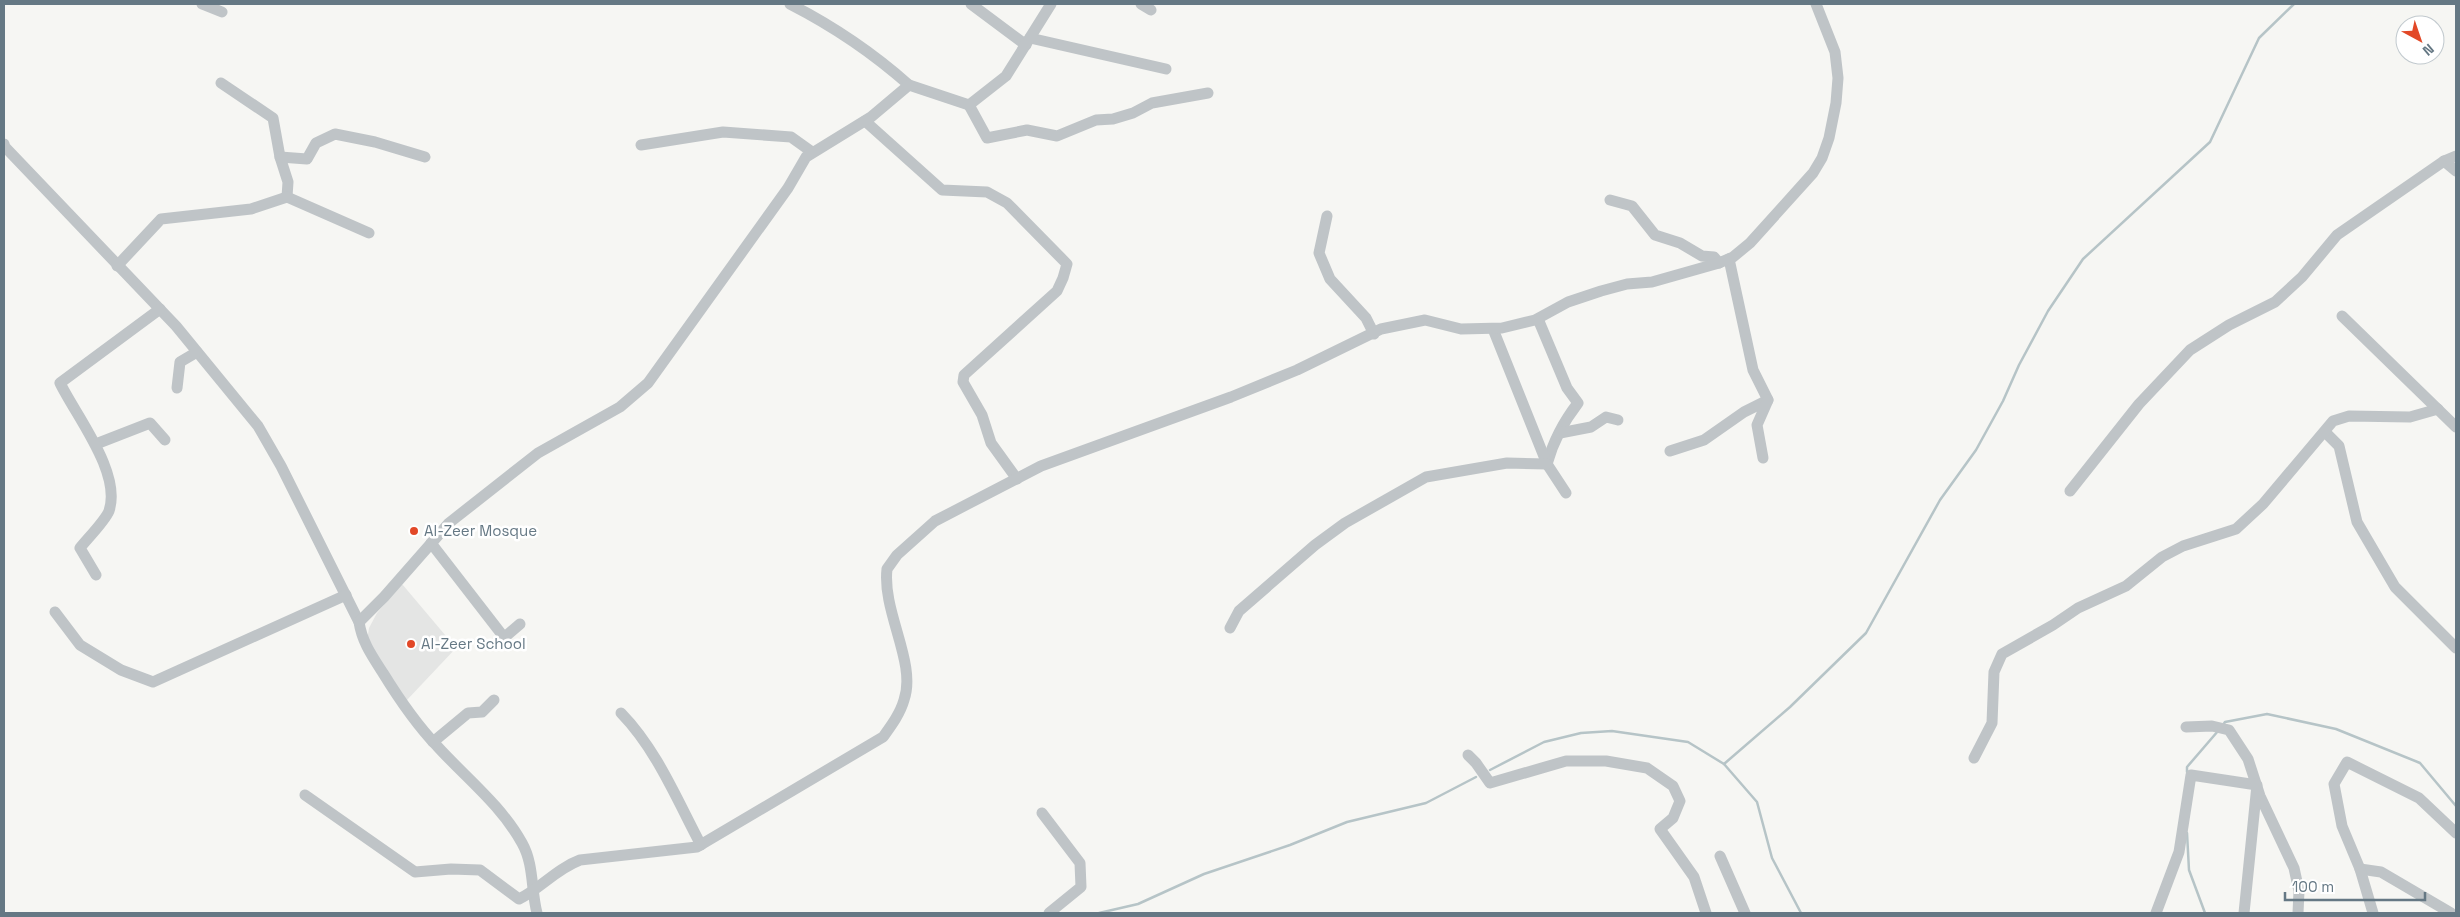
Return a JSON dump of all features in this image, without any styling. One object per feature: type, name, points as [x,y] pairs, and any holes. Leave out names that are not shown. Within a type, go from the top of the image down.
[{"type":"street","points":[[202,4],[222,12]]},
{"type":"street","points":[[790,4],[822,20],[885,63],[909,85],[969,105],[987,138],[1027,130],[1057,136],[1096,120],[1113,119],[1133,113],[1152,102],[1208,93]]},
{"type":"street","points":[[970,4],[1028,42],[1166,68]]},
{"type":"street","points":[[969,105],[1006,76],[1051,4]]},
{"type":"street","points":[[1141,4],[1152,10]]},
{"type":"street","points":[[305,796],[415,872],[450,869],[480,870],[519,899],[533,892],[567,865],[580,860],[666,852],[701,845],[883,737],[905,700],[906,674],[887,595],[887,569],[902,550],[935,521],[1017,479],[1080,451],[1248,390],[1346,348],[1373,333],[1425,320],[1461,329],[1493,329],[1538,319],[1568,302],[1601,291],[1627,284],[1652,282],[1724,261],[1750,244],[1813,173],[1822,158],[1829,138],[1836,103],[1838,78],[1835,52],[1816,4]]},
{"type":"street","points":[[221,83],[273,118],[280,157],[288,182],[287,197]]},
{"type":"street","points":[[359,622],[384,597],[449,523],[538,453],[620,407],[648,383],[788,188],[806,157],[865,121],[909,85]]},
{"type":"street","points":[[865,121],[942,190],[987,192],[1007,203],[1067,264],[1064,278],[1057,291],[964,375],[963,382],[982,415],[991,444],[1017,479]]},
{"type":"street","points":[[641,145],[723,132],[791,137],[812,152]]},
{"type":"street","points":[[280,157],[307,158],[316,143],[336,134],[375,142],[425,157]]},
{"type":"street","points":[[4,144],[5,148],[160,309],[258,426],[282,466],[346,595],[359,622],[362,639],[397,696],[433,742],[503,815],[523,844],[530,862],[537,913]]},
{"type":"street","points":[[2070,491],[2139,404],[2190,350],[2229,325],[2276,302],[2302,277],[2337,235],[2444,161],[2456,156]]},
{"type":"street","points":[[2444,161],[2456,171]]},
{"type":"street","points":[[117,266],[161,218],[251,209],[287,197],[369,233]]},
{"type":"street","points":[[1610,200],[1632,206],[1655,235],[1680,243],[1702,256],[1714,257],[1724,261]]},
{"type":"street","points":[[1327,216],[1319,254],[1330,279],[1366,318],[1373,333]]},
{"type":"street","points":[[1724,261],[1753,370],[1768,400]]},
{"type":"street","points":[[96,575],[80,548],[108,511],[110,483],[96,444],[60,383],[160,309]]},
{"type":"street","points":[[2342,316],[2456,427]]},
{"type":"street","points":[[1538,319],[1567,388],[1578,403],[1566,418],[1551,450],[1547,464]]},
{"type":"street","points":[[1493,329],[1547,464],[1566,494]]},
{"type":"street","points":[[177,388],[180,362],[197,352]]},
{"type":"street","points":[[1670,450],[1704,440],[1744,412],[1768,400]]},
{"type":"street","points":[[1763,458],[1757,425],[1768,400]]},
{"type":"street","points":[[1974,758],[1992,723],[1994,672],[2002,654],[2053,625],[2078,608],[2126,586],[2184,546],[2236,528],[2263,504],[2333,421],[2349,416],[2410,417],[2438,409]]},
{"type":"street","points":[[1560,433],[1591,427],[1606,417],[1618,420]]},
{"type":"street","points":[[96,444],[150,423],[165,440]]},
{"type":"street","points":[[2325,432],[2339,446],[2358,522],[2395,587],[2456,648]]},
{"type":"street","points":[[1230,628],[1239,611],[1315,545],[1345,523],[1426,477],[1507,463],[1547,464]]},
{"type":"street","points":[[432,543],[503,636],[506,636],[520,624]]},
{"type":"street","points":[[55,612],[80,645],[121,670],[153,682],[346,595]]},
{"type":"street","points":[[433,742],[468,713],[482,712],[494,700]]},
{"type":"street","points":[[621,713],[637,730],[653,754],[701,845]]},
{"type":"street","points":[[2186,726],[2212,726],[2229,730],[2248,759],[2257,785],[2294,868],[2299,891],[2298,913]]},
{"type":"street","points":[[1468,755],[1490,783],[1566,762],[1606,761],[1647,768],[1673,786],[1680,801],[1673,818],[1660,828],[1694,877],[1706,913]]},
{"type":"street","points":[[2373,913],[2360,869],[2342,826],[2334,784],[2348,762],[2419,798],[2456,833]]},
{"type":"street","points":[[2156,913],[2179,852],[2191,775],[2257,785]]},
{"type":"street","points":[[2244,913],[2257,785]]},
{"type":"street","points":[[1042,813],[1080,863],[1081,887],[1050,913]]},
{"type":"street","points":[[1720,856],[1745,913]]},
{"type":"street","points":[[2360,869],[2381,872],[2451,913]]},
{"type":"shaded area","name":"Al-Zeer School","points":[[402,584],[456,648],[406,701],[367,641],[369,628],[377,613]]},
{"type":"waterway","points":[[1724,764],[1790,707],[1866,633],[1940,500],[1976,450],[2048,311],[2083,259],[2210,142],[2259,38],[2294,4]]},
{"type":"waterway","points":[[2223,725],[2225,722],[2267,714],[2336,729],[2420,763],[2456,806]]},
{"type":"waterway","points":[[1490,770],[1544,742],[1581,733],[1612,731],[1688,742],[1724,764],[1757,802],[1772,858],[1801,913]]},
{"type":"waterway","points":[[2187,772],[2187,767],[2218,731]]},
{"type":"waterway","points":[[1099,913],[1138,904],[1204,874],[1290,845],[1347,822],[1426,803],[1476,777]]},
{"type":"waterway","points":[[2187,833],[2189,870],[2205,913]]},
{"type":"place","name":"Al-Zeer Mosque","points":[[414,531]]},
{"type":"place","name":"Al-Zeer School","points":[[411,644]]}]
